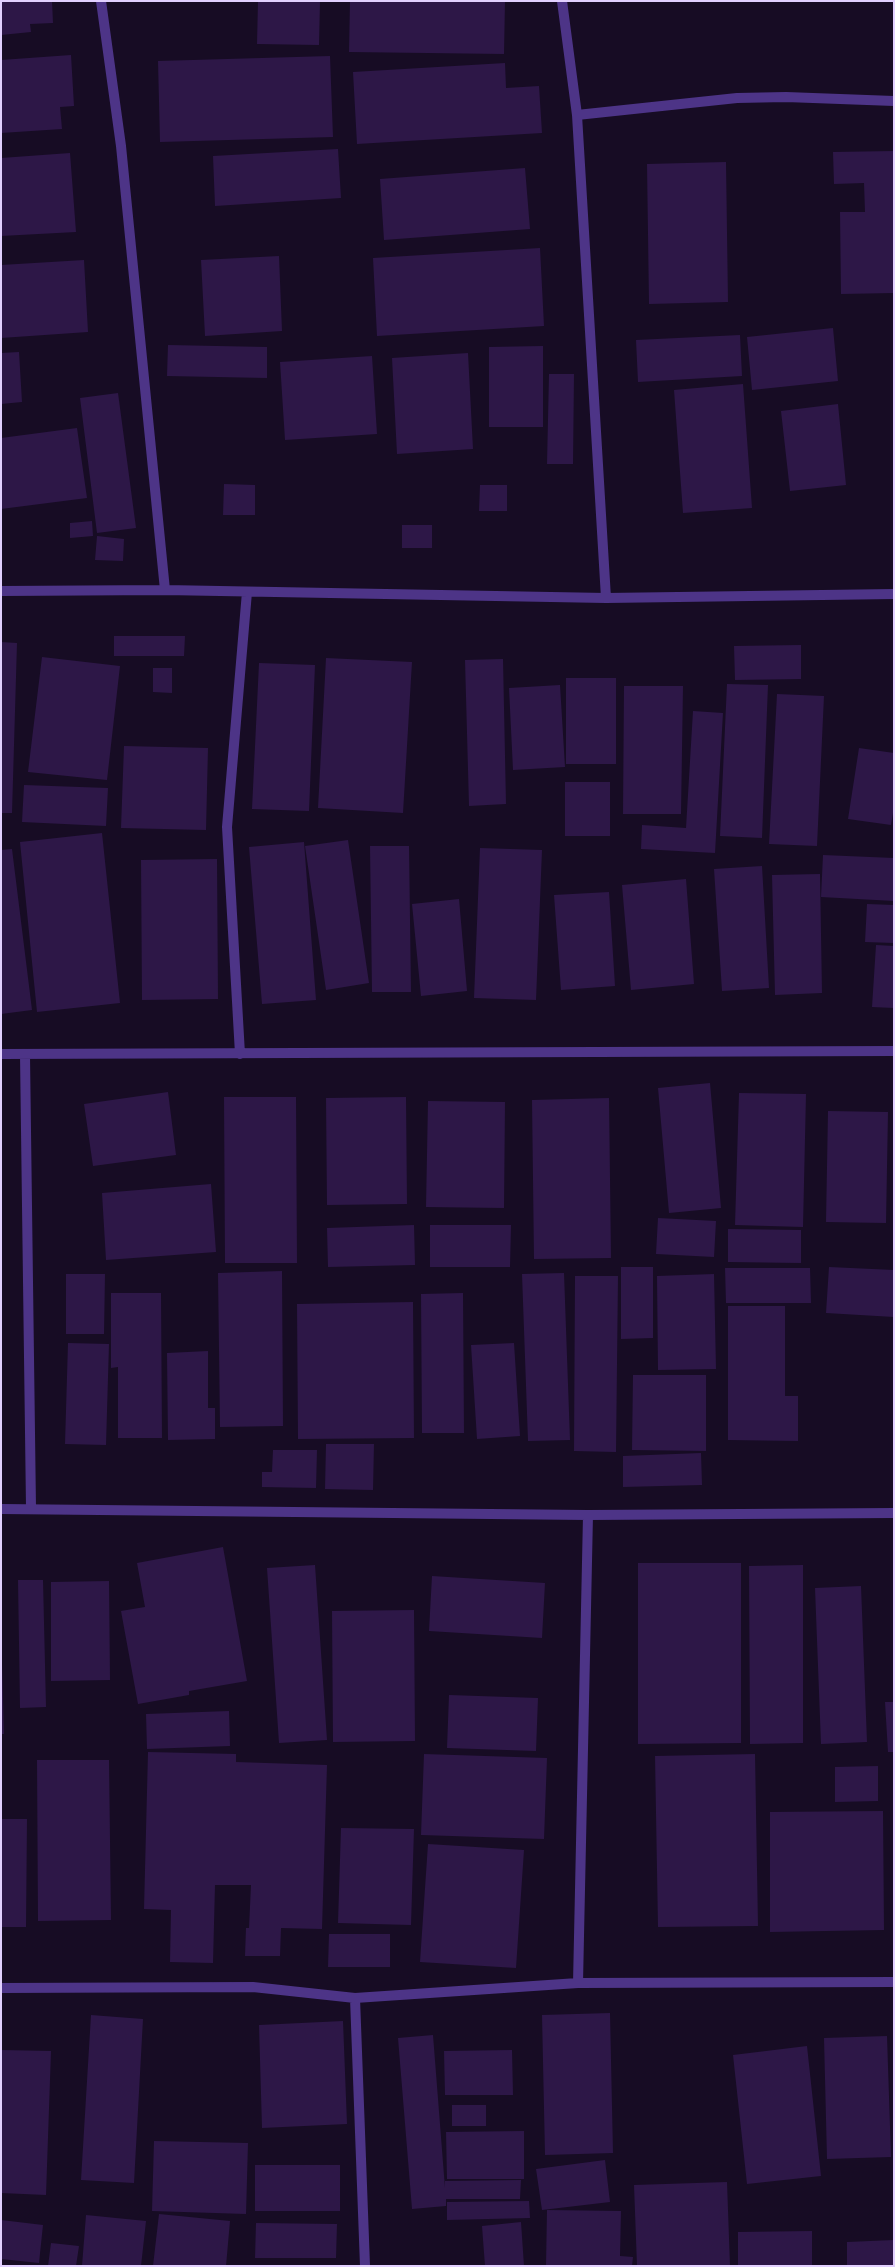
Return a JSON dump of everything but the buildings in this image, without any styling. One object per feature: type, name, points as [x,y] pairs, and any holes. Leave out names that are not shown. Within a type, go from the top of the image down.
[{"type":"street","points":[[101,1],[121,146],[165,590]]},
{"type":"street","points":[[562,1],[577,115],[606,598]]},
{"type":"street","points":[[577,115],[737,98],[786,97],[894,101]]},
{"type":"street","points":[[1,591],[165,590],[606,598],[894,594]]},
{"type":"street","points":[[240,1054],[227,827],[247,592]]},
{"type":"street","points":[[1,1054],[894,1051]]},
{"type":"street","points":[[25,1055],[31,1508]]},
{"type":"street","points":[[1,1509],[31,1508],[588,1515],[894,1513]]},
{"type":"street","points":[[578,1983],[588,1515]]},
{"type":"street","points":[[1,1988],[253,1987],[355,1998],[578,1983],[894,1982]]},
{"type":"street","points":[[355,1998],[365,2266]]}]
